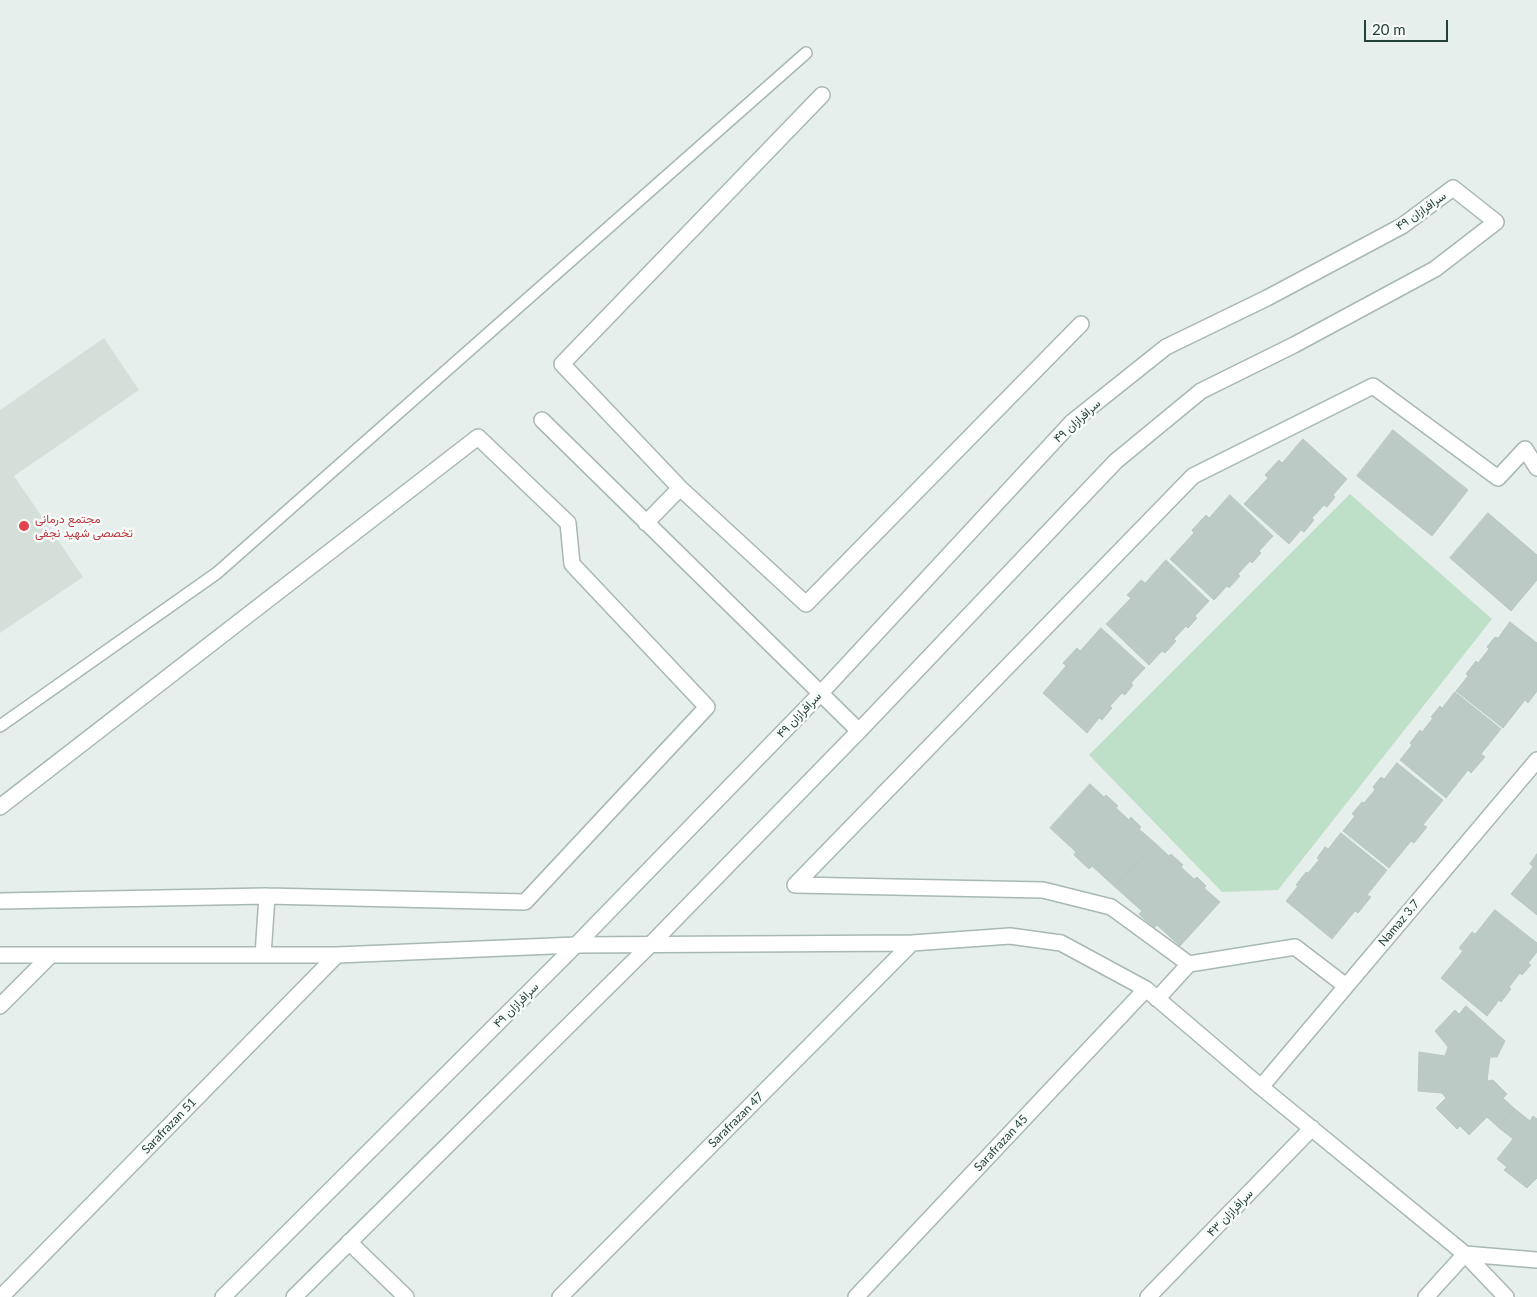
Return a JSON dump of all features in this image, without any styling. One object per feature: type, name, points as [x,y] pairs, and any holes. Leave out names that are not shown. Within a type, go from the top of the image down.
[{"type":"street","points":[[822,95],[562,364],[680,488],[806,604],[1081,324]]},
{"type":"street","name":"سرافرازان ۴۹","points":[[223,1297],[576,945],[820,694],[1072,422],[1166,347],[1267,298],[1402,226],[1453,188],[1496,222],[1435,270],[1294,345],[1201,391],[1116,461],[859,731],[650,945],[294,1297]]},
{"type":"street","points":[[1346,986],[1295,947],[1189,964],[1111,906],[1043,890],[795,885],[1193,476],[1373,386],[1498,478],[1525,449],[1537,468]]},
{"type":"street","points":[[542,420],[859,731]]},
{"type":"street","points":[[0,808],[478,437],[568,523],[572,564],[707,707],[525,902],[267,896],[0,901]]},
{"type":"street","points":[[646,523],[680,488]]},
{"type":"street","name":"Namaz 3.7","points":[[1261,1087],[1537,760]]},
{"type":"street","points":[[263,955],[267,896]]},
{"type":"street","points":[[0,955],[337,955],[576,945],[912,943],[1010,936],[1061,943],[1152,994],[1261,1087],[1465,1254],[1506,1297]]},
{"type":"street","name":"Sarafrazan 47","points":[[560,1297],[912,943]]},
{"type":"street","points":[[0,1006],[51,955]]},
{"type":"street","name":"Sarafrazan 51","points":[[1,1297],[337,955]]},
{"type":"street","name":"Sarafrazan 45","points":[[856,1297],[1152,994],[1189,964]]},
{"type":"street","name":"سرافرازان ۴۳","points":[[1148,1297],[1312,1128]]},
{"type":"street","points":[[349,1242],[406,1297]]},
{"type":"street","points":[[1465,1254],[1537,1260]]},
{"type":"street","points":[[1426,1297],[1465,1254]]},
{"type":"lane","points":[[0,726],[217,573],[806,53]]},
{"type":"shaded area","name":"مجتمع درمانی تخصصی شهید نجفی","points":[[104,338],[139,390],[14,476],[83,577],[0,633],[0,410]]},
{"type":"green space","points":[[1350,494],[1492,619],[1278,890],[1222,892],[1089,755]]},
{"type":"building","points":[[1393,430],[1468,490],[1432,536],[1357,476]]},
{"type":"building","points":[[1303,439],[1347,479],[1333,495],[1335,497],[1327,507],[1324,505],[1312,518],[1314,520],[1304,532],[1301,530],[1289,544],[1244,504],[1268,478],[1265,475],[1279,460],[1282,463]]},
{"type":"building","points":[[1230,495],[1273,536],[1259,551],[1261,553],[1252,563],[1250,561],[1238,574],[1240,576],[1229,588],[1227,586],[1214,600],[1170,559],[1194,533],[1192,530],[1206,515],[1209,518]]},
{"type":"building","points":[[1488,513],[1537,555],[1537,580],[1511,611],[1450,558]]},
{"type":"building","points":[[1166,560],[1209,601],[1195,616],[1197,618],[1188,628],[1186,626],[1174,639],[1176,641],[1165,653],[1162,651],[1149,665],[1106,624],[1131,598],[1127,595],[1141,580],[1145,583]]},
{"type":"building","points":[[1510,622],[1537,643],[1537,691],[1528,703],[1525,700],[1503,728],[1456,691],[1468,676],[1466,674],[1476,661],[1478,663],[1489,649],[1487,647],[1495,637],[1498,638]]},
{"type":"building","points":[[1101,628],[1145,668],[1131,683],[1133,685],[1125,695],[1122,693],[1110,706],[1112,708],[1102,720],[1099,718],[1087,733],[1043,693],[1066,666],[1063,663],[1077,648],[1080,651]]},
{"type":"building","points":[[1455,692],[1501,729],[1481,754],[1485,757],[1471,773],[1468,770],[1446,798],[1400,760],[1412,745],[1410,743],[1420,730],[1422,732],[1440,706],[1442,708]]},
{"type":"building","points":[[1397,763],[1443,800],[1423,825],[1427,827],[1414,843],[1411,841],[1389,868],[1343,831],[1355,816],[1352,814],[1375,790],[1373,787],[1381,777],[1384,779]]},
{"type":"building","points":[[1090,784],[1104,797],[1106,795],[1118,806],[1116,808],[1129,820],[1131,817],[1141,827],[1139,829],[1155,843],[1115,887],[1092,866],[1089,869],[1074,855],[1076,852],[1050,828]]},
{"type":"building","points":[[1341,833],[1387,870],[1367,895],[1371,897],[1358,913],[1355,911],[1332,939],[1286,901],[1306,872],[1308,873],[1319,860],[1317,858],[1325,847],[1328,849]]},
{"type":"building","points":[[1155,843],[1169,856],[1171,854],[1183,865],[1181,867],[1194,879],[1197,877],[1206,886],[1204,888],[1220,902],[1180,946],[1157,925],[1154,928],[1139,914],[1142,911],[1115,887]]},
{"type":"building","points":[[1537,854],[1537,915],[1511,894],[1533,867],[1530,864]]},
{"type":"building","points":[[1495,910],[1537,943],[1537,952],[1528,963],[1531,965],[1522,975],[1520,973],[1509,987],[1511,989],[1501,1002],[1499,1000],[1487,1016],[1441,978],[1463,951],[1459,948],[1472,932],[1475,934]]},
{"type":"building","points":[[1466,1006],[1505,1041],[1497,1057],[1490,1057],[1487,1081],[1493,1080],[1507,1094],[1503,1098],[1515,1109],[1499,1128],[1487,1117],[1469,1135],[1460,1126],[1457,1129],[1436,1108],[1446,1098],[1442,1093],[1418,1091],[1419,1052],[1445,1056],[1448,1047],[1435,1031],[1455,1010],[1459,1014]]},
{"type":"building","points":[[1515,1109],[1530,1121],[1533,1116],[1537,1119],[1537,1178],[1527,1188],[1504,1170],[1507,1167],[1497,1159],[1513,1139],[1499,1128]]},
{"type":"place","name":"مجتمع درمانی تخصصی شهید نجفی","points":[[24,526]]}]
